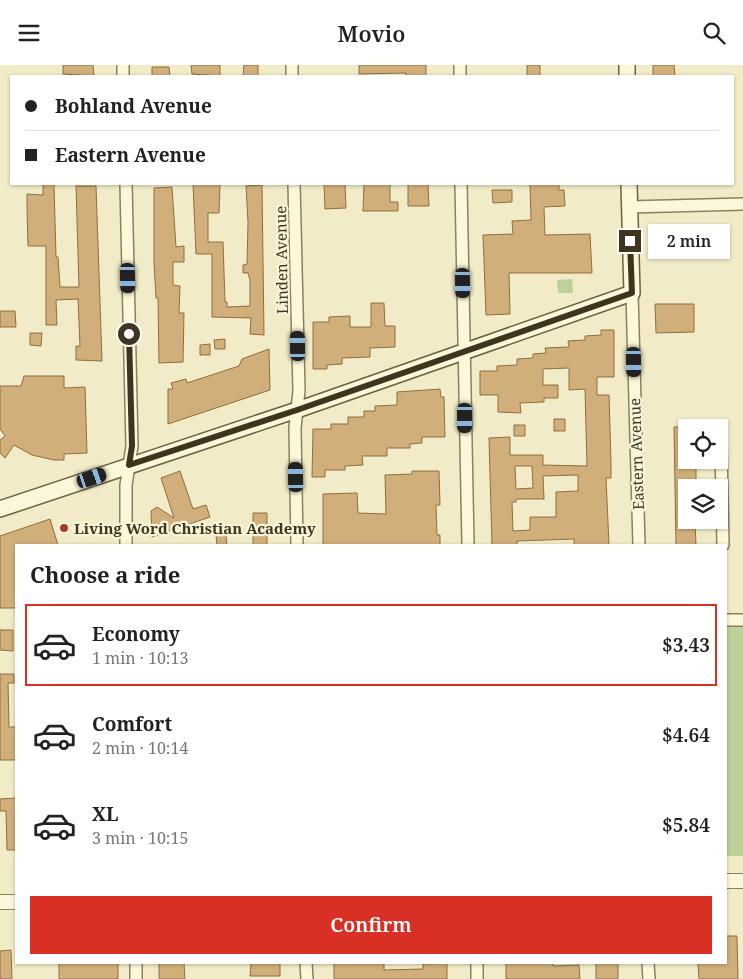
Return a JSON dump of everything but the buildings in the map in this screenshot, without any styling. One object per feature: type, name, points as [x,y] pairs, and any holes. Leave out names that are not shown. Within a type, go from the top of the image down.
[{"type":"main road","name":"Eastern Avenue","points":[[629,185],[632,293]]},
{"type":"main road","points":[[0,509],[297,410],[464,350],[632,293]]},
{"type":"street","points":[[126,185],[132,446],[126,485],[126,544]]},
{"type":"street","name":"Linden Avenue","points":[[294,185],[299,391],[295,428],[297,544]]},
{"type":"street","points":[[462,185],[468,544]]},
{"type":"street","points":[[630,207],[743,204]]},
{"type":"street","name":"Eastern Avenue","points":[[632,293],[639,544]]},
{"type":"street","points":[[721,469],[723,544]]},
{"type":"street","points":[[727,620],[743,619]]},
{"type":"street","points":[[727,881],[743,881]]},
{"type":"street","points":[[0,902],[15,902]]},
{"type":"street","points":[[136,964],[136,979]]},
{"type":"street","points":[[306,964],[307,979]]},
{"type":"street","points":[[477,964],[477,979]]},
{"type":"street","points":[[648,964],[649,979]]},
{"type":"green space","points":[[572,279],[573,293],[558,293],[557,280]]},
{"type":"green space","points":[[743,625],[743,856],[727,856],[727,626]]},
{"type":"place","name":"Living Word Christian Academy","points":[[64,528]]},
{"type":"route","points":[[129,334],[132,446],[129,465],[297,410],[464,350],[632,293],[630,241]]}]
